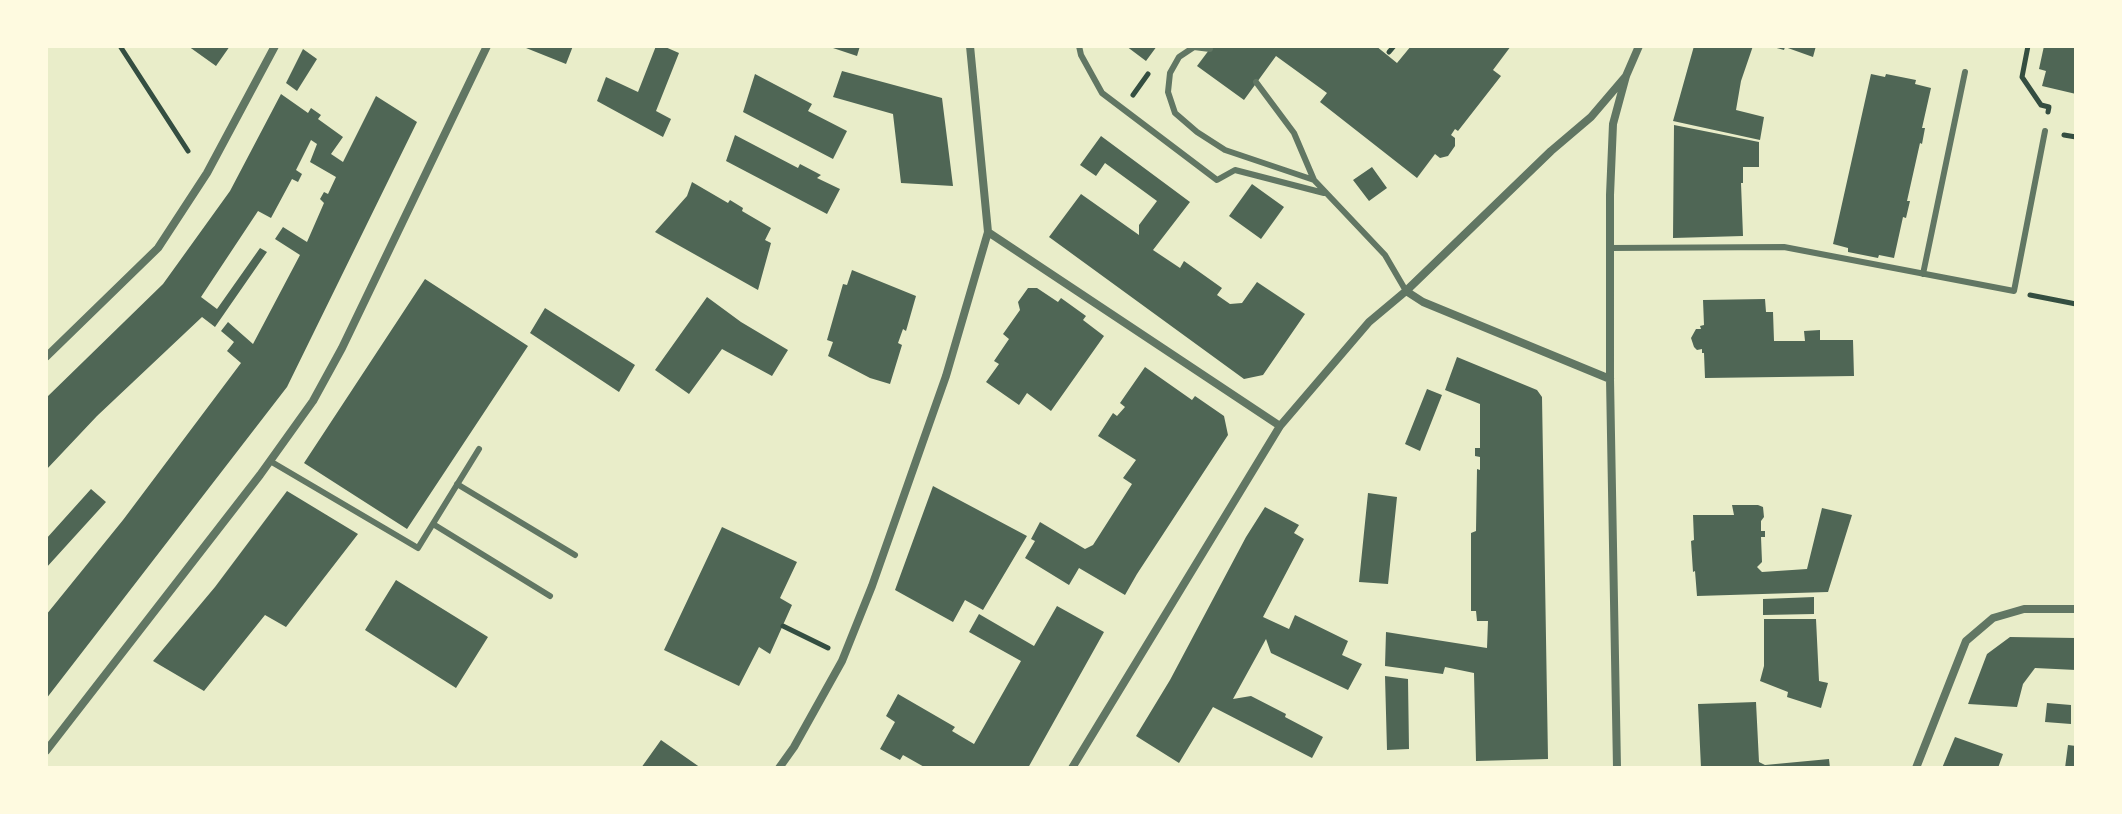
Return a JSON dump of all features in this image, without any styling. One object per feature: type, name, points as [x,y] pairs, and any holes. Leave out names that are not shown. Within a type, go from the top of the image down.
[{"type":"street","points":[[46,357],[158,248],[207,173],[275,46]]},
{"type":"street","points":[[46,751],[313,401],[342,348],[487,46]]},
{"type":"street","points":[[779,768],[842,661],[872,586],[946,376],[988,232],[970,46]]},
{"type":"street","points":[[1617,768],[1610,379],[1613,124],[1626,76],[1639,46]]},
{"type":"street","points":[[1072,768],[1280,426],[1369,322],[1591,117],[1626,76]]},
{"type":"street","points":[[988,232],[1280,426]]},
{"type":"street","points":[[1406,291],[1423,302],[1610,379]]},
{"type":"street","points":[[1916,768],[1966,641],[1993,618],[2024,609],[2076,609]]},
{"type":"lane","points":[[1079,46],[1102,93],[1217,180],[1235,170],[1324,193]]},
{"type":"lane","points":[[1210,49],[1194,47],[1179,57],[1170,73],[1168,92],[1175,113],[1225,150],[1314,180]]},
{"type":"lane","points":[[1923,274],[1965,72]]},
{"type":"lane","points":[[1256,82],[1294,133],[1314,180],[1385,255],[1406,291]]},
{"type":"lane","points":[[1610,248],[1784,247],[2014,291],[2045,131]]},
{"type":"lane","points":[[270,461],[418,548],[479,449]]},
{"type":"lane","points":[[457,484],[575,555]]},
{"type":"lane","points":[[433,524],[550,596]]},
{"type":"path","points":[[120,46],[188,151]]},
{"type":"path","points":[[2028,46],[2022,77],[2041,105],[2049,107],[2045,131]]},
{"type":"path","points":[[1123,109],[1151,71]]},
{"type":"path","points":[[2014,291],[2076,304]]},
{"type":"path","points":[[783,626],[828,648]]},
{"type":"building","points":[[188,46],[230,46],[216,66]]},
{"type":"building","points":[[521,46],[573,46],[566,64]]},
{"type":"building","points":[[656,46],[679,53],[656,111],[671,119],[663,137],[597,101],[606,77],[638,92]]},
{"type":"building","points":[[827,46],[860,46],[857,56]]},
{"type":"building","points":[[1126,46],[1157,46],[1146,61]]},
{"type":"building","points":[[1212,46],[1376,46],[1397,63],[1411,46],[1511,46],[1493,70],[1501,76],[1458,131],[1455,129],[1451,135],[1455,138],[1455,146],[1448,156],[1440,158],[1435,154],[1417,178],[1320,102],[1327,93],[1276,56],[1244,100],[1197,66]]},
{"type":"building","points":[[1694,46],[1753,46],[1741,81],[1736,110],[1764,117],[1760,140],[1673,121]]},
{"type":"building","points":[[1816,46],[1813,57],[1785,47],[1784,50],[1773,47]]},
{"type":"building","points":[[2044,46],[2076,46],[2076,94],[2042,86],[2046,71],[2039,69]]},
{"type":"building","points":[[303,49],[317,59],[297,91],[286,83]]},
{"type":"building","points":[[842,71],[942,98],[953,186],[901,183],[893,114],[833,97]]},
{"type":"building","points":[[755,74],[812,104],[808,111],[847,131],[833,159],[743,112]]},
{"type":"building","points":[[1871,74],[1916,80],[1915,84],[1931,88],[1922,128],[1925,128],[1922,144],[1907,201],[1910,201],[1906,218],[1903,217],[1894,258],[1848,252],[1848,248],[1833,244]]},
{"type":"building","points":[[281,94],[308,113],[311,108],[321,115],[318,119],[343,137],[331,154],[343,162],[376,96],[417,122],[287,387],[46,699],[46,615],[123,520],[241,363],[227,351],[234,342],[221,331],[228,322],[253,344],[300,255],[275,239],[283,227],[307,242],[324,203],[320,199],[324,192],[328,194],[336,177],[310,162],[317,144],[311,140],[296,170],[302,174],[298,182],[292,179],[271,218],[258,211],[201,297],[217,309],[260,248],[267,252],[215,327],[202,317],[97,416],[46,470],[46,398],[163,284],[230,191]]},
{"type":"building","points":[[1674,125],[1759,142],[1759,167],[1743,167],[1743,236],[1673,238]]},
{"type":"building","points":[[735,135],[798,168],[800,164],[821,175],[817,178],[840,189],[827,214],[726,161]]},
{"type":"building","points":[[1101,136],[1190,202],[1153,250],[1180,268],[1184,261],[1222,288],[1217,295],[1230,304],[1242,303],[1257,282],[1305,314],[1263,375],[1244,379],[1049,237],[1081,194],[1139,235],[1139,225],[1157,201],[1105,163],[1096,176],[1080,165]]},
{"type":"building","points":[[1372,167],[1387,188],[1369,201],[1353,180]]},
{"type":"building","points":[[692,182],[728,203],[730,200],[771,228],[765,240],[771,243],[758,290],[655,232],[687,196]]},
{"type":"building","points":[[1252,184],[1284,207],[1261,239],[1229,216]]},
{"type":"building","points":[[852,270],[916,296],[906,331],[903,329],[898,343],[902,345],[890,384],[870,378],[828,356],[833,342],[827,340],[843,284],[847,285]]},
{"type":"building","points":[[425,279],[528,346],[407,529],[304,463]]},
{"type":"building","points":[[1028,288],[1037,288],[1058,302],[1061,298],[1086,316],[1083,320],[1104,336],[1051,411],[1027,393],[1019,405],[986,382],[999,364],[994,361],[1009,339],[1003,334],[1020,310],[1018,302]]},
{"type":"building","points":[[707,297],[788,350],[772,376],[722,349],[689,394],[655,370]]},
{"type":"building","points":[[1765,299],[1766,312],[1773,312],[1774,341],[1805,341],[1804,331],[1820,330],[1820,340],[1853,340],[1854,376],[1705,378],[1704,353],[1702,349],[1694,347],[1691,338],[1696,329],[1704,325],[1703,300]]},
{"type":"building","points":[[545,308],[635,365],[619,392],[530,333]]},
{"type":"building","points":[[1457,357],[1537,390],[1542,397],[1548,759],[1476,761],[1474,673],[1445,667],[1443,674],[1385,666],[1386,632],[1487,648],[1488,621],[1477,621],[1476,611],[1471,611],[1471,533],[1476,531],[1480,457],[1475,456],[1475,448],[1480,448],[1480,404],[1445,390]]},
{"type":"building","points":[[1145,367],[1192,400],[1195,396],[1224,416],[1228,435],[1125,595],[1079,568],[1069,585],[1025,558],[1035,541],[1031,539],[1040,522],[1085,549],[1093,545],[1132,484],[1123,478],[1136,460],[1098,436],[1113,413],[1117,416],[1125,407],[1120,403]]},
{"type":"building","points":[[1427,389],[1442,395],[1420,451],[1405,444]]},
{"type":"building","points":[[933,486],[1027,536],[983,610],[965,600],[953,622],[895,590]]},
{"type":"building","points":[[91,489],[106,502],[46,568],[46,539]]},
{"type":"building","points":[[287,491],[358,534],[286,627],[265,615],[204,691],[153,661],[215,587]]},
{"type":"building","points":[[1368,493],[1397,497],[1388,584],[1359,582]]},
{"type":"building","points":[[1732,505],[1763,507],[1761,531],[1765,531],[1765,537],[1761,537],[1762,562],[1757,567],[1762,572],[1807,569],[1822,508],[1852,515],[1828,592],[1697,596],[1691,541],[1694,540],[1693,515],[1734,515]]},
{"type":"building","points":[[1265,507],[1299,525],[1294,533],[1304,539],[1263,617],[1289,629],[1295,615],[1348,641],[1342,655],[1362,664],[1348,690],[1271,653],[1266,639],[1233,699],[1251,696],[1323,737],[1312,758],[1213,707],[1179,763],[1136,736]]},
{"type":"building","points":[[722,527],[797,562],[780,598],[792,605],[770,654],[759,647],[739,686],[664,650]]},
{"type":"building","points":[[396,580],[488,637],[456,688],[365,630]]},
{"type":"building","points":[[1814,597],[1814,614],[1763,615],[1763,599]]},
{"type":"building","points":[[1057,606],[1104,632],[1028,768],[926,768],[903,755],[900,760],[880,749],[895,722],[886,716],[898,694],[955,727],[952,731],[974,744],[1021,661],[969,632],[979,614],[1034,646]]},
{"type":"building","points":[[1764,619],[1816,619],[1819,681],[1828,683],[1821,708],[1787,697],[1788,692],[1760,681],[1764,666]]},
{"type":"building","points":[[2010,637],[2076,638],[2076,670],[2035,668],[2023,684],[2017,707],[1968,704],[1987,654]]},
{"type":"building","points":[[1385,676],[1408,679],[1409,749],[1387,750]]},
{"type":"building","points":[[1756,702],[1759,762],[1765,765],[1829,759],[1830,768],[1701,768],[1698,704]]},
{"type":"building","points":[[2047,703],[2071,705],[2071,724],[2045,722]]},
{"type":"building","points":[[1955,737],[2003,754],[1998,768],[1942,768]]},
{"type":"building","points":[[661,740],[701,768],[641,768]]},
{"type":"building","points":[[2068,745],[2076,746],[2076,768],[2065,768]]}]
